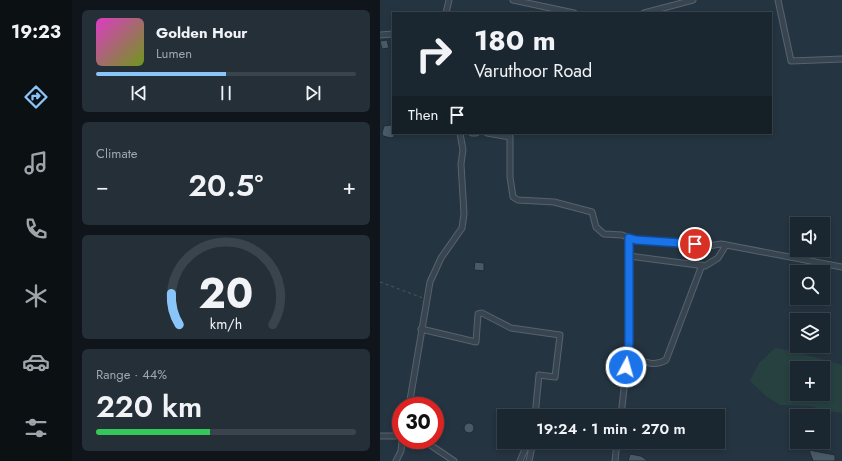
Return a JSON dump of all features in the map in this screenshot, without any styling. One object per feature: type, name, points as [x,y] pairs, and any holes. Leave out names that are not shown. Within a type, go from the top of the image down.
[{"type":"street","points":[[446,12],[449,0]]},
{"type":"street","points":[[513,0],[569,12]]},
{"type":"street","points":[[648,12],[692,0]]},
{"type":"street","points":[[778,0],[791,61],[842,59]]},
{"type":"street","points":[[380,35],[392,34]]},
{"type":"street","points":[[410,397],[430,282],[441,258],[462,228],[464,214],[461,164],[463,150],[460,134]]},
{"type":"street","points":[[493,134],[510,137],[510,177],[513,197],[518,200],[554,202],[592,212],[596,227],[604,234],[636,240],[726,246],[842,267]]},
{"type":"street","points":[[621,409],[627,356],[629,238]]},
{"type":"street","points":[[629,256],[705,266],[718,258],[726,246]]},
{"type":"street","points":[[627,356],[654,364],[660,364],[666,360],[702,265]]},
{"type":"street","points":[[421,329],[476,342],[478,314],[482,313],[511,328],[560,335],[555,377],[539,375],[536,409]]},
{"type":"street","points":[[380,436],[392,436]]},
{"type":"street","points":[[396,461],[401,449]]},
{"type":"street","points":[[436,449],[454,461]]},
{"type":"street","points":[[520,461],[525,449]]},
{"type":"street","points":[[529,461],[532,449]]},
{"type":"street","points":[[615,461],[616,449]]},
{"type":"path","points":[[380,282],[421,297]]},
{"type":"green space","points":[[775,348],[790,350],[790,353],[800,353],[828,361],[790,361],[790,401],[830,401],[830,362],[842,365],[842,413],[830,412],[830,409],[820,409],[811,406],[780,405],[767,397],[750,381],[759,363]]},
{"type":"building","points":[[387,40],[389,48],[382,49],[380,41]]},
{"type":"building","points":[[384,126],[392,126],[392,134],[394,134],[394,137],[391,138],[383,136],[382,133]]},
{"type":"building","points":[[475,262],[484,263],[484,271],[474,270]]},
{"type":"building","points":[[467,423],[471,423],[473,424],[473,432],[467,433],[464,430],[464,426]]},
{"type":"building","points":[[809,450],[835,455],[835,461],[813,461]]},
{"type":"building","points":[[630,454],[641,456],[648,461],[628,461]]},
{"type":"route","points":[[626,367],[629,343],[629,238],[636,240],[695,244]]}]
